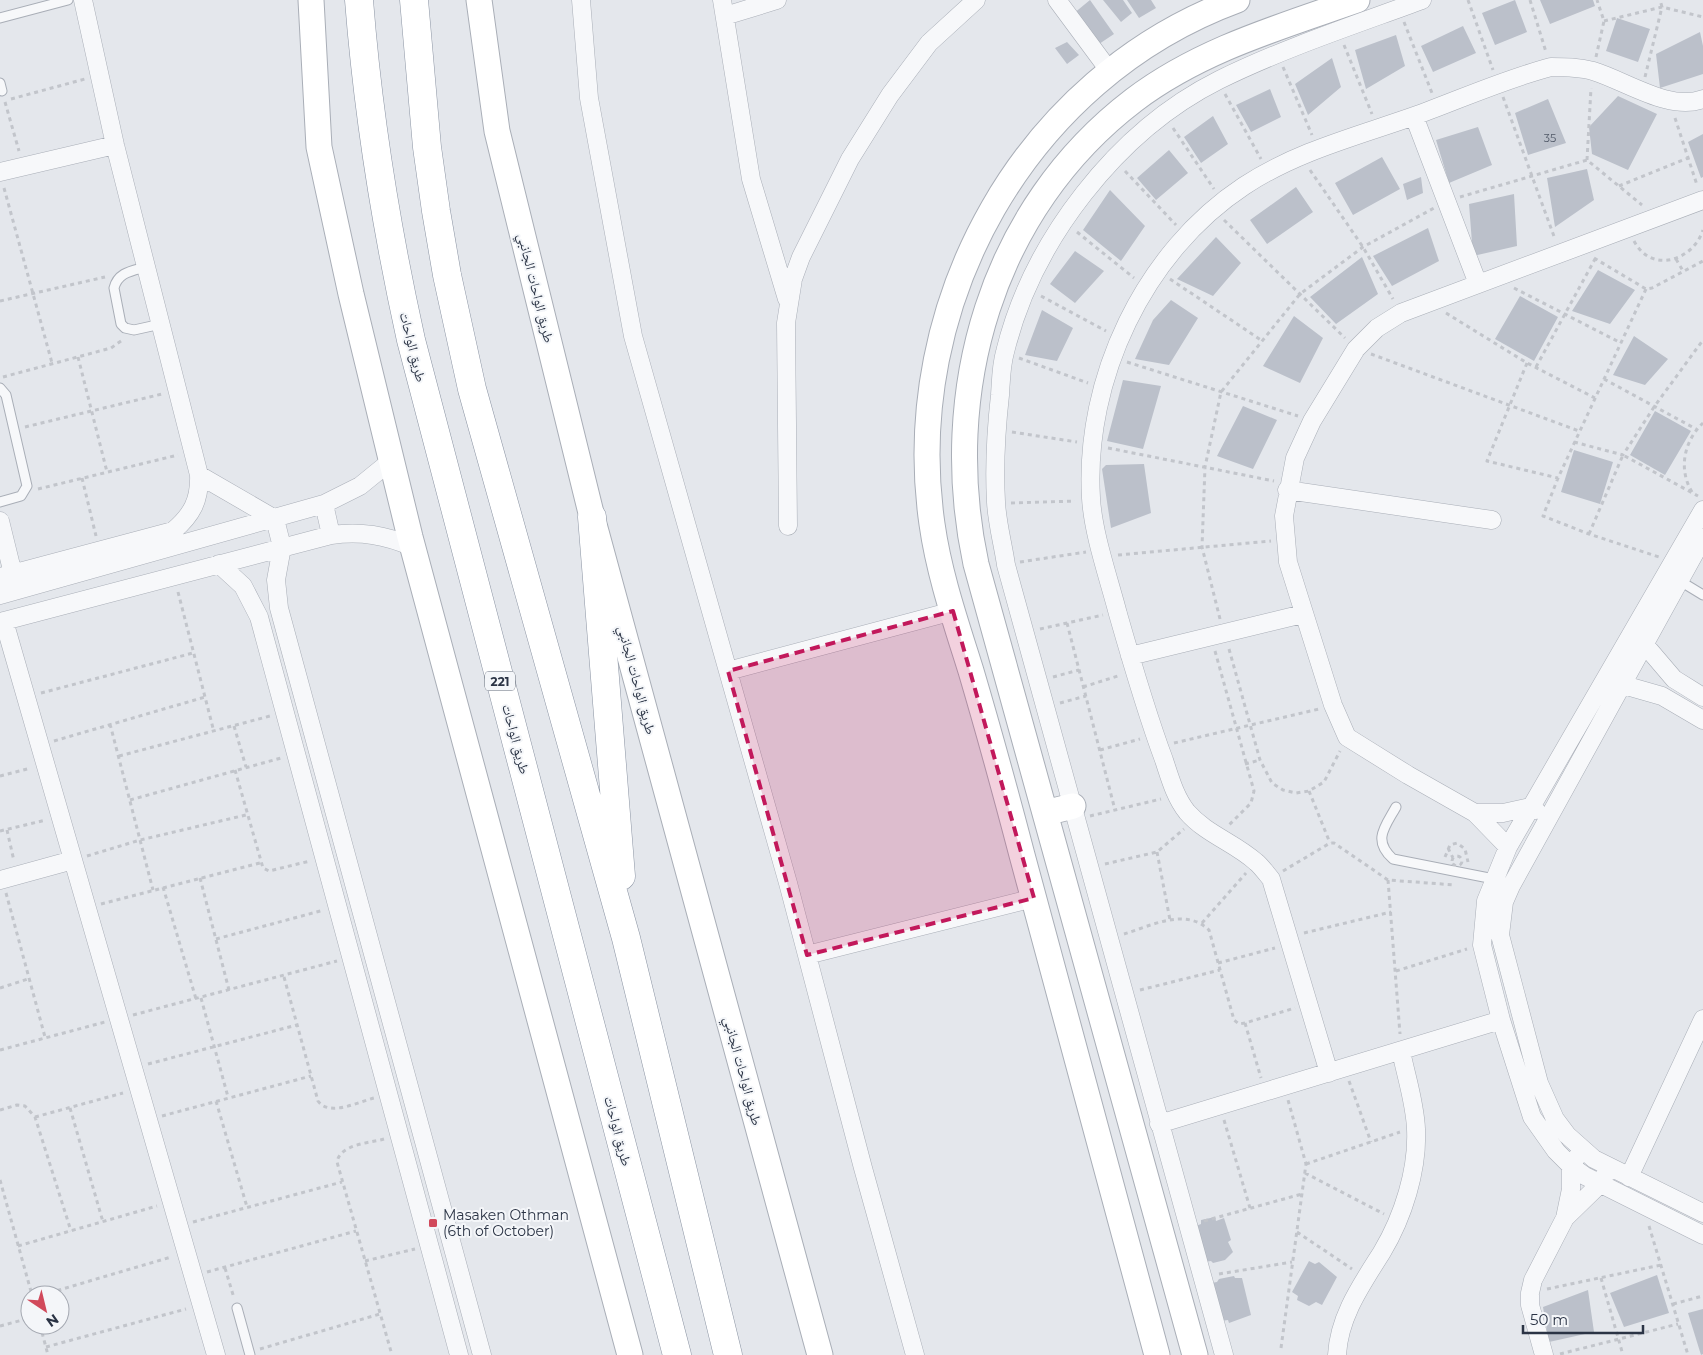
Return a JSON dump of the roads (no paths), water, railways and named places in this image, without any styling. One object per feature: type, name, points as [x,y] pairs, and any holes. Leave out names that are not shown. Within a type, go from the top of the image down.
[{"type":"highway","name":"طريق الواحات","points":[[359,0],[365,69],[380,186],[411,340],[677,1355]]},
{"type":"highway","points":[[414,0],[428,156],[447,275],[461,342],[486,445],[626,938],[728,1355]]},
{"type":"highway","points":[[592,517],[626,938]]},
{"type":"street","points":[[0,521],[6,575],[173,531],[186,520],[195,506],[200,490],[199,475],[115,145],[83,0]]},
{"type":"street","points":[[311,0],[318,147],[413,547],[630,1355]]},
{"type":"street","name":"طريق الواحات الجانبي","points":[[479,0],[497,131],[592,517],[820,1355]]},
{"type":"street","points":[[581,0],[589,98],[633,336],[807,955],[915,1355]]},
{"type":"street","points":[[777,0],[723,8],[751,179],[788,302]]},
{"type":"street","points":[[788,526],[786,323],[788,302],[801,257],[850,159],[880,111],[929,43],[976,0]]},
{"type":"street","points":[[1057,0],[1111,73]]},
{"type":"street","points":[[1157,1355],[1034,898],[938,560],[932,525],[927,454],[931,387],[944,324],[953,293],[978,234],[1013,177],[1054,125],[1111,73],[1160,38],[1191,21],[1237,0]]},
{"type":"street","points":[[1195,1355],[976,564],[966,507],[963,449],[968,389],[975,351],[990,299],[1016,242],[1048,189],[1088,141],[1135,100],[1195,62],[1227,46],[1357,0]]},
{"type":"street","points":[[1224,1355],[1006,565],[996,504],[996,429],[1004,353],[1026,288],[1063,221],[1113,159],[1164,115],[1218,80],[1277,54],[1422,0]]},
{"type":"street","points":[[1337,1070],[1309,1004],[1271,879],[1256,861],[1218,836],[1186,811],[1177,795],[1132,664],[1102,553],[1091,500],[1092,445],[1103,389],[1112,358],[1120,338],[1146,288],[1186,236],[1218,206],[1244,186],[1301,156],[1551,67],[1572,66],[1592,71],[1682,104],[1703,99]]},
{"type":"street","points":[[1414,116],[1486,281]]},
{"type":"street","points":[[0,172],[115,145]]},
{"type":"street","points":[[1508,847],[1476,812],[1408,775],[1347,736],[1333,705],[1288,562],[1284,540],[1284,516],[1295,458],[1312,421],[1356,349],[1377,328],[1401,313],[1428,302],[1702,200]]},
{"type":"street","points":[[0,596],[274,520],[324,504],[360,486],[392,460]]},
{"type":"street","points":[[199,475],[274,520],[282,547],[276,580],[279,608],[482,1355]]},
{"type":"street","points":[[1288,487],[1492,520]]},
{"type":"street","points":[[324,504],[331,534]]},
{"type":"street","points":[[1703,510],[1673,561],[1638,640],[1614,683],[1548,818],[1504,902],[1500,935],[1546,1102],[1567,1135],[1604,1175],[1643,1205],[1703,1235]]},
{"type":"street","points":[[216,1355],[120,1018],[2,621],[331,534],[365,532],[382,535],[413,547]]},
{"type":"street","points":[[1638,640],[1680,581],[1703,538]]},
{"type":"street","points":[[219,564],[236,578],[255,606],[297,754],[459,1355]]},
{"type":"street","points":[[728,671],[953,611]]},
{"type":"street","points":[[1132,664],[1218,635],[1303,614]]},
{"type":"street","points":[[1638,640],[1674,679],[1703,698]]},
{"type":"street","points":[[1614,683],[1636,687],[1662,696],[1703,720]]},
{"type":"street","points":[[1614,683],[1530,807],[1508,847],[1492,883],[1483,916],[1482,945],[1501,1020],[1532,1117],[1556,1152],[1571,1166],[1604,1175],[1629,1177],[1703,1213]]},
{"type":"street","points":[[1476,812],[1503,813],[1530,807],[1548,818]]},
{"type":"street","points":[[1045,813],[1074,813]]},
{"type":"street","points":[[7,878],[73,860]]},
{"type":"street","points":[[807,955],[1034,898]]},
{"type":"street","points":[[340,912],[362,913]]},
{"type":"street","points":[[1629,1177],[1703,1019]]},
{"type":"street","points":[[1160,1124],[1501,1020]]},
{"type":"street","points":[[1337,1355],[1343,1325],[1352,1300],[1383,1250],[1397,1222],[1416,1154],[1416,1127],[1401,1051]]},
{"type":"street","points":[[1544,1355],[1530,1305],[1530,1293],[1533,1280],[1565,1218],[1572,1189],[1571,1166],[1580,1149]]},
{"type":"street","points":[[1565,1218],[1604,1175]]},
{"type":"lane","points":[[0,18],[68,0]]},
{"type":"lane","points":[[146,267],[123,274],[114,288],[121,324],[124,328],[134,330],[161,324]]},
{"type":"lane","points":[[0,388],[6,395],[27,486],[21,496],[0,502]]},
{"type":"lane","points":[[1680,581],[1703,595]]},
{"type":"lane","points":[[1396,807],[1381,837],[1387,853],[1401,862],[1464,874],[1492,883]]},
{"type":"lane","points":[[237,1308],[250,1354]]},
{"type":"place","name":"Masaken Othman (6th of October)","points":[[433,1223]]}]
